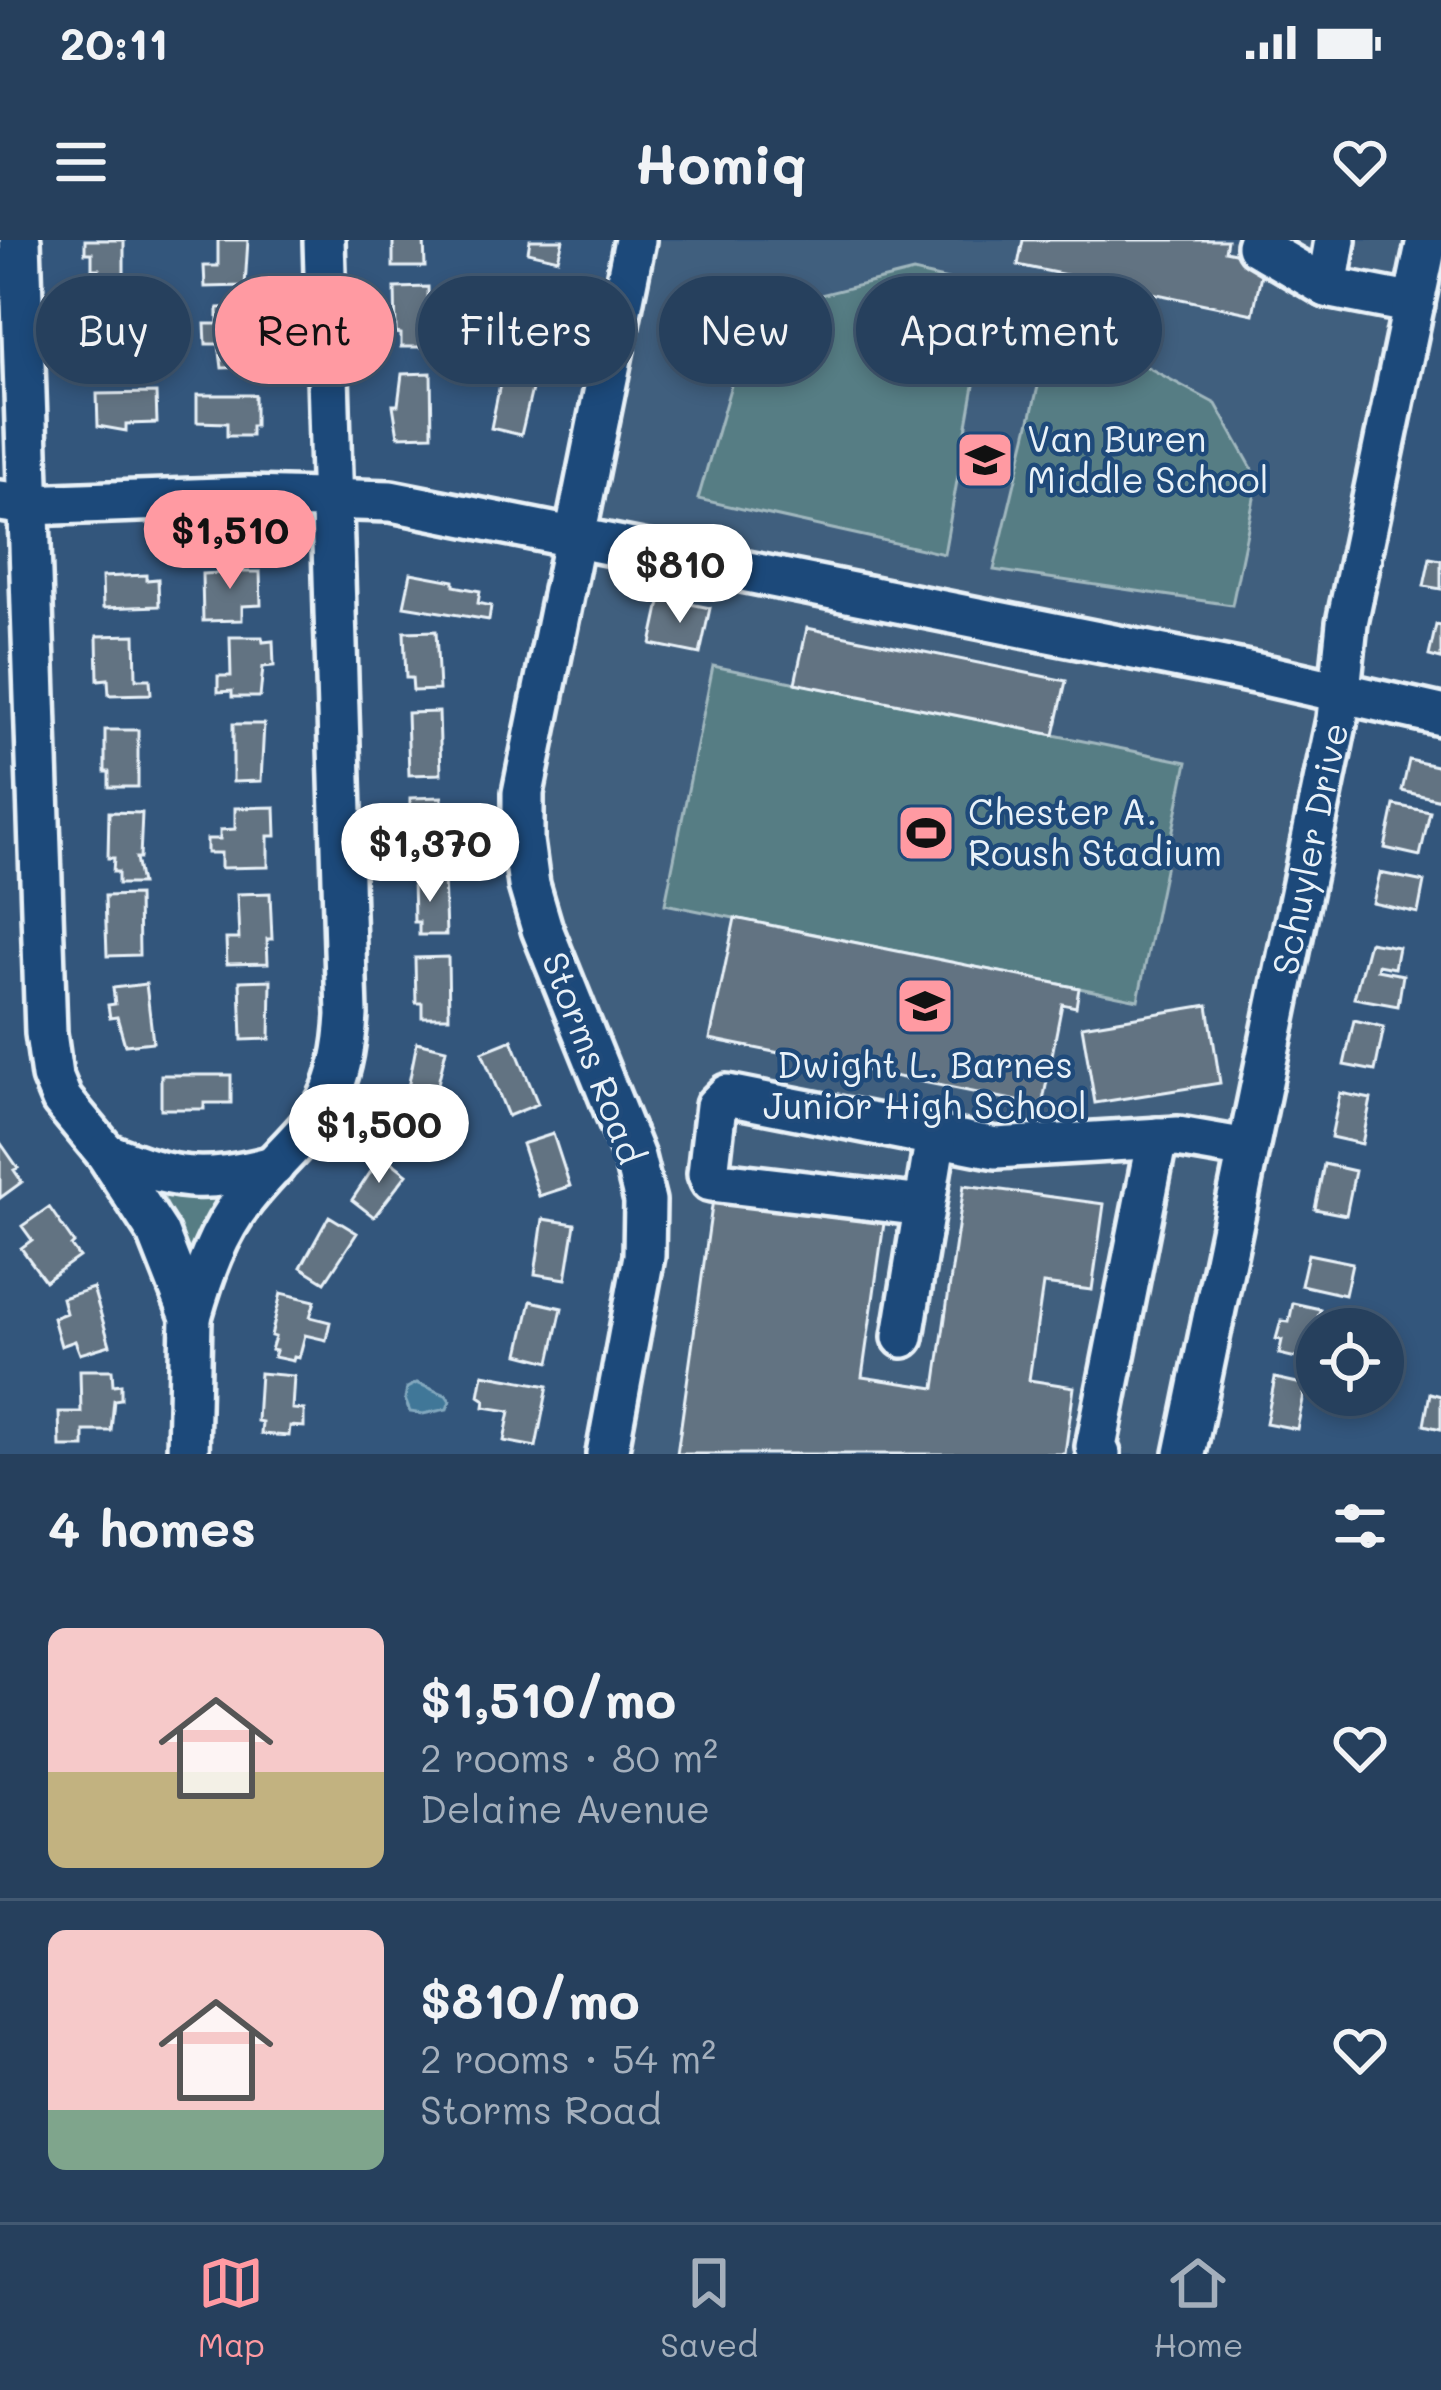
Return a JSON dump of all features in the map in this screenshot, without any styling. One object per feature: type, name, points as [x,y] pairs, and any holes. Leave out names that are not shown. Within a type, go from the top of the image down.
[{"type":"street","points":[[20,240],[14,503],[52,1076],[62,1100],[106,1153],[158,1233],[191,1317]]},
{"type":"street","points":[[188,1454],[191,1317],[205,1268],[242,1202],[321,1114],[345,1054],[324,240]]},
{"type":"street","name":"Storms Road","points":[[607,1454],[647,1232],[638,1174],[529,885],[523,794],[635,240]]},
{"type":"street","points":[[1258,240],[1257,246],[1278,261],[1327,287],[1414,304]]},
{"type":"street","points":[[1327,287],[1335,240]]},
{"type":"street","name":"Schuyler Drive","points":[[1185,1454],[1427,240]]},
{"type":"street","points":[[14,503],[392,501],[1441,715]]},
{"type":"street","points":[[924,1206],[712,1181],[708,1174],[716,1106],[727,1094],[996,1148],[1178,1137],[1246,1149]]},
{"type":"street","points":[[903,1337],[936,1136]]},
{"type":"street","points":[[1100,1454],[1096,1447],[1157,1138]]},
{"type":"street","points":[[106,1153],[164,1176],[221,1179],[274,1166]]},
{"type":"street","points":[[638,1174],[708,1174]]},
{"type":"shaded area","name":"Dwight L. Barnes Junior High School","points":[[635,240],[1427,240],[1185,1454],[607,1454],[644,1256],[523,841],[608,384],[635,384],[635,276],[628,276]]},
{"type":"shaded area","points":[[417,1383],[446,1395],[447,1409],[410,1412],[407,1388]]},
{"type":"green space","points":[[856,286],[856,384],[974,384],[944,554],[698,499],[731,384],[832,384],[832,292]]},
{"type":"green space","points":[[1162,375],[1216,404],[1258,479],[1232,605],[994,570],[1039,384],[1162,384]]},
{"type":"green space","name":"Chester A. Roush Stadium","points":[[713,666],[1187,762],[1138,1000],[665,904]]},
{"type":"green space","points":[[163,1196],[231,1196],[194,1266]]},
{"type":"building","points":[[85,240],[124,240],[124,276],[99,276],[99,269],[92,269],[92,253],[85,253]]},
{"type":"building","points":[[218,240],[248,240],[246,276],[215,276],[215,287],[205,287],[204,266],[218,266]]},
{"type":"building","points":[[393,240],[424,240],[425,267],[393,267]]},
{"type":"building","points":[[530,240],[563,240],[558,259],[528,252]]},
{"type":"building","points":[[1023,240],[1227,240],[1225,251],[1264,259],[1253,314],[1162,295],[1162,276],[1071,276],[1018,265]]},
{"type":"building","points":[[418,287],[418,347],[401,347],[395,288]]},
{"type":"building","points":[[205,324],[215,324],[215,344],[206,344]]},
{"type":"building","points":[[418,373],[418,384],[431,384],[432,435],[398,436],[393,405],[398,405],[402,374]]},
{"type":"building","points":[[500,384],[533,384],[521,435],[491,428]]},
{"type":"building","points":[[156,393],[157,423],[126,424],[126,431],[98,426],[97,394]]},
{"type":"building","points":[[197,395],[255,395],[251,436],[227,436],[227,423],[197,422]]},
{"type":"building","points":[[1430,558],[1441,560],[1441,589],[1424,586]]},
{"type":"building","points":[[221,562],[244,562],[244,572],[260,572],[261,605],[242,606],[242,620],[203,621],[202,574],[221,573]]},
{"type":"building","points":[[411,573],[480,591],[478,603],[491,606],[489,620],[404,606]]},
{"type":"building","points":[[146,575],[146,580],[158,579],[159,606],[103,608],[102,577]]},
{"type":"building","points":[[661,598],[710,608],[700,654],[651,644]]},
{"type":"building","points":[[1436,625],[1441,626],[1441,659],[1429,656]]},
{"type":"building","points":[[807,628],[1066,681],[1054,735],[795,683]]},
{"type":"building","points":[[436,631],[439,690],[413,691],[412,678],[406,678],[404,632]]},
{"type":"building","points":[[135,635],[136,679],[150,679],[151,694],[109,695],[108,679],[98,680],[97,636]]},
{"type":"building","points":[[230,637],[273,641],[274,666],[263,667],[260,697],[218,692],[218,676],[231,676]]},
{"type":"building","points":[[439,712],[441,774],[409,775],[407,713]]},
{"type":"building","points":[[233,724],[264,724],[261,781],[233,782]]},
{"type":"building","points":[[105,730],[138,730],[138,787],[109,787]]},
{"type":"building","points":[[1409,760],[1441,767],[1441,800],[1402,791]]},
{"type":"building","points":[[442,797],[443,855],[416,856],[410,826],[402,826],[402,815],[410,814],[410,798]]},
{"type":"building","points":[[1394,805],[1430,812],[1420,856],[1385,848]]},
{"type":"building","points":[[275,807],[276,836],[268,836],[268,867],[221,868],[221,853],[207,853],[207,839],[220,839],[220,830],[235,829],[235,808]]},
{"type":"building","points":[[109,812],[142,813],[140,858],[136,858],[141,884],[118,884],[114,858],[108,858]]},
{"type":"building","points":[[1380,873],[1424,882],[1418,913],[1373,903]]},
{"type":"building","points":[[444,875],[446,935],[419,935],[419,922],[414,922],[413,876]]},
{"type":"building","points":[[270,893],[268,963],[227,964],[226,939],[239,939],[237,894]]},
{"type":"building","points":[[138,895],[139,955],[107,956],[105,896]]},
{"type":"building","points":[[735,918],[1079,988],[1076,1007],[1062,1004],[1042,1106],[710,1039]]},
{"type":"building","points":[[1369,942],[1398,947],[1394,968],[1378,965],[1377,970],[1403,975],[1398,1006],[1354,998]]},
{"type":"building","points":[[448,957],[449,1017],[422,1017],[422,1003],[416,1003],[415,958]]},
{"type":"building","points":[[271,980],[270,1039],[242,1040],[240,981]]},
{"type":"building","points":[[146,984],[153,1042],[125,1045],[117,1017],[110,1018],[113,988]]},
{"type":"building","points":[[1208,1005],[1220,1083],[1095,1103],[1082,1026]]},
{"type":"building","points":[[1354,1020],[1384,1027],[1375,1071],[1344,1065]]},
{"type":"building","points":[[512,1040],[538,1104],[508,1116],[482,1052]]},
{"type":"building","points":[[417,1042],[446,1049],[433,1105],[406,1098]]},
{"type":"building","points":[[161,1075],[231,1075],[231,1103],[204,1103],[204,1109],[161,1109]]},
{"type":"building","points":[[1340,1093],[1371,1099],[1362,1144],[1331,1137]]},
{"type":"building","points":[[553,1134],[570,1186],[539,1196],[522,1144]]},
{"type":"building","points":[[0,1142],[22,1182],[0,1198]]},
{"type":"building","points":[[382,1155],[407,1174],[374,1217],[352,1200]]},
{"type":"building","points":[[1324,1164],[1355,1171],[1346,1215],[1315,1209]]},
{"type":"building","points":[[964,1185],[1104,1204],[1092,1290],[1043,1284],[1029,1380],[1074,1387],[1065,1454],[677,1454],[714,1192],[885,1216],[862,1377],[935,1388]]},
{"type":"building","points":[[49,1207],[79,1257],[45,1281],[21,1248],[32,1240],[22,1226]]},
{"type":"building","points":[[329,1216],[357,1233],[325,1282],[301,1267]]},
{"type":"building","points":[[543,1219],[575,1224],[566,1279],[535,1274]]},
{"type":"building","points":[[1308,1254],[1352,1263],[1345,1295],[1301,1285]]},
{"type":"building","points":[[93,1288],[110,1345],[80,1354],[75,1341],[61,1346],[53,1318],[66,1313],[62,1298]]},
{"type":"building","points":[[281,1293],[315,1301],[310,1317],[330,1322],[326,1340],[305,1335],[299,1358],[293,1361],[274,1357],[276,1351],[271,1350]]},
{"type":"building","points":[[531,1301],[562,1308],[550,1362],[519,1354]]},
{"type":"building","points":[[1293,1303],[1316,1308],[1296,1308],[1296,1358],[1279,1354],[1282,1340],[1276,1339],[1281,1321],[1289,1322]]},
{"type":"building","points":[[80,1370],[112,1370],[113,1385],[121,1384],[121,1399],[114,1400],[111,1431],[84,1431],[84,1447],[60,1447],[59,1412],[81,1412]]},
{"type":"building","points":[[260,1373],[294,1376],[292,1409],[304,1410],[304,1427],[290,1426],[289,1436],[261,1434],[262,1422],[257,1421]]},
{"type":"building","points":[[483,1374],[548,1386],[536,1447],[504,1441],[510,1411],[484,1407],[485,1400],[479,1396]]},
{"type":"building","points":[[1275,1378],[1296,1383],[1297,1429],[1266,1423]]},
{"type":"building","points":[[1430,1393],[1441,1396],[1441,1429],[1424,1425]]},
{"type":"place","name":"Van Buren Middle School","points":[[985,460]]},
{"type":"place","name":"Chester A. Roush Stadium","points":[[926,833]]},
{"type":"place","name":"Dwight L. Barnes Junior High School","points":[[925,1006]]}]
